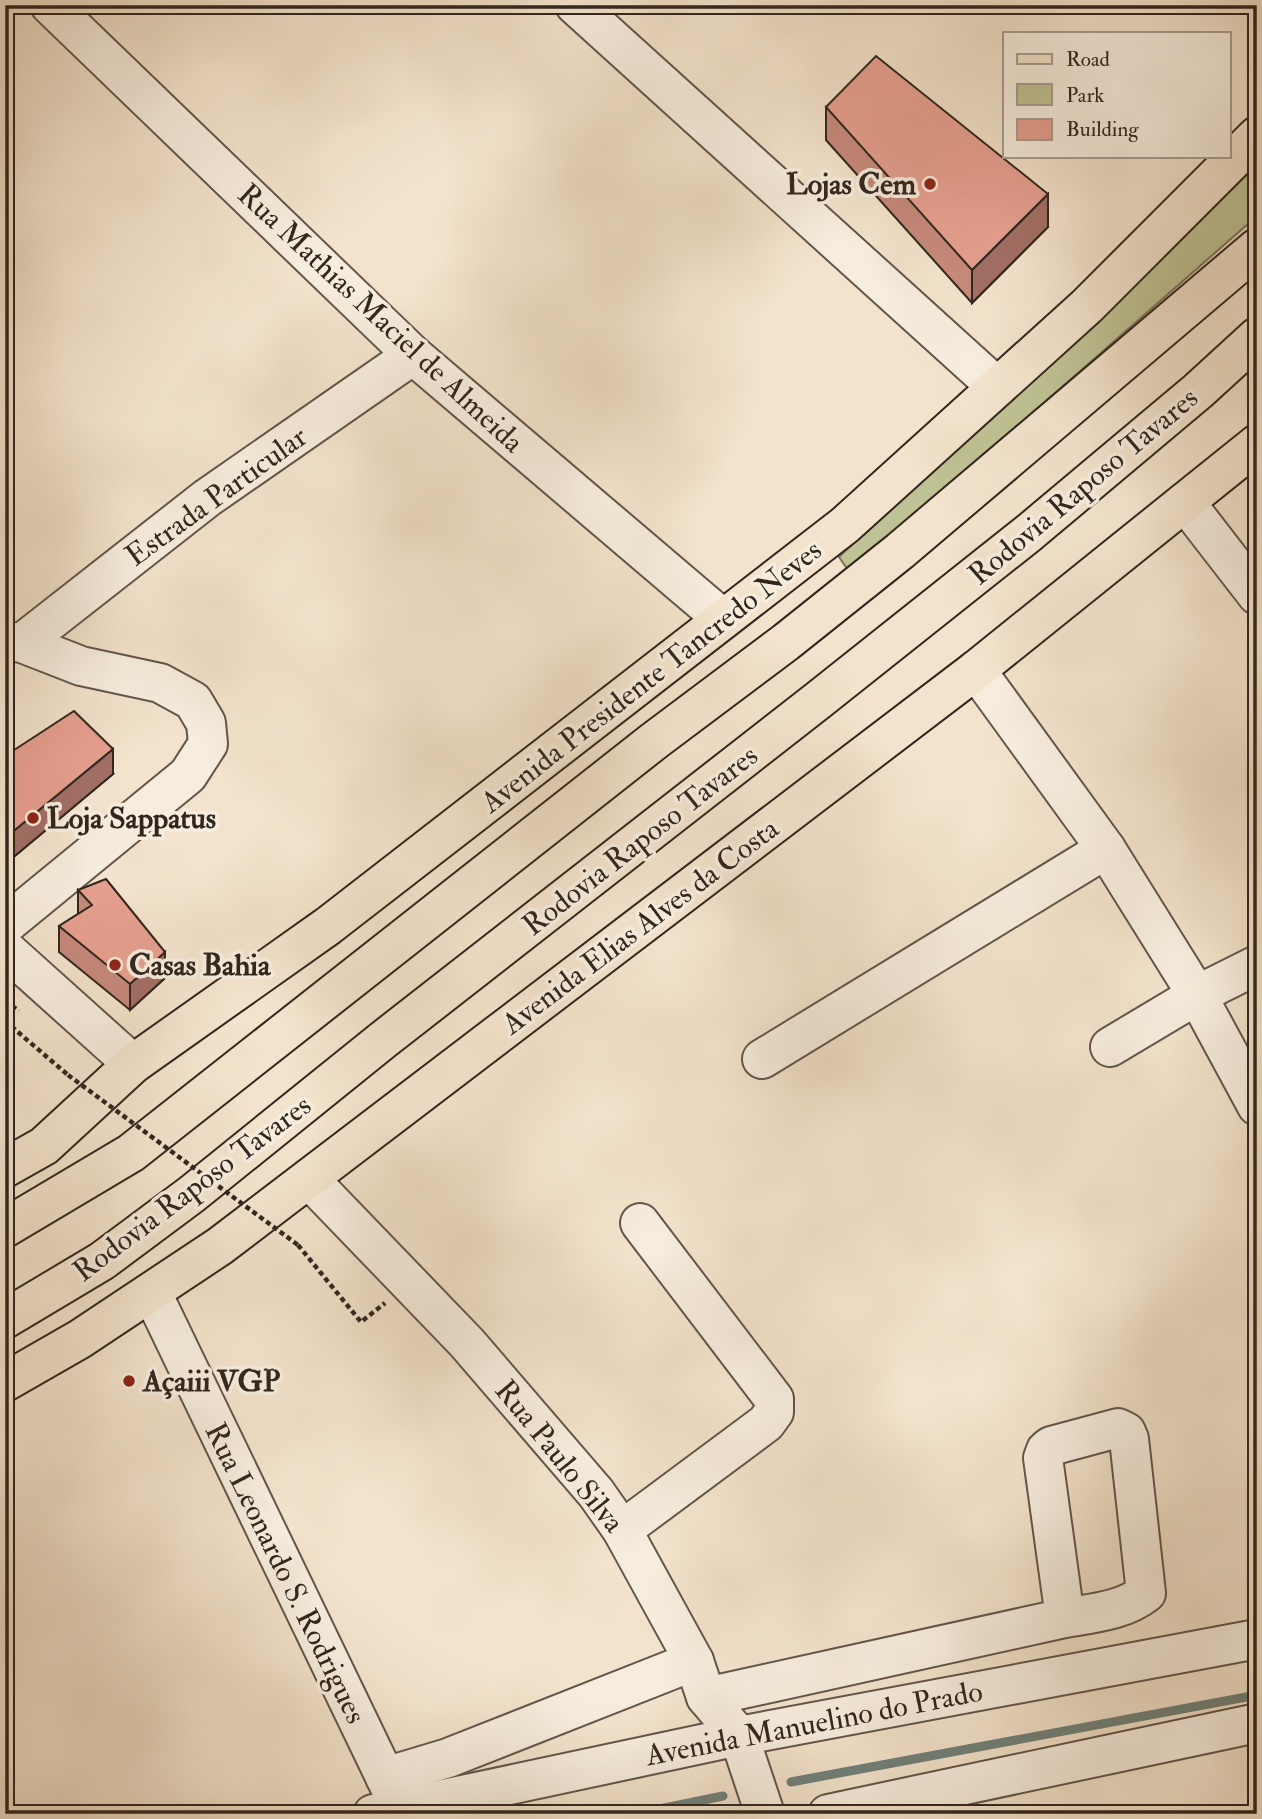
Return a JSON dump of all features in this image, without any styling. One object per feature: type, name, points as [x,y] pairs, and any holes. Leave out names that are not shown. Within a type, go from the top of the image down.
[{"type":"main road","name":"Avenida Presidente Tancredo Neves","points":[[5,1168],[44,1146],[133,1063],[328,926],[845,524],[1087,306],[1257,136]]},
{"type":"main road","points":[[5,1228],[131,1153],[643,750],[786,642],[900,551],[1257,248]]},
{"type":"main road","name":"Rodovia Raposo Tavares","points":[[5,1320],[102,1261],[192,1194],[383,1040],[1030,532],[1198,391],[1257,337]]},
{"type":"main road","points":[[816,702],[890,657],[1098,503],[1257,371]]},
{"type":"main road","name":"Avenida Elias Alves da Costa","points":[[5,1382],[152,1293],[220,1246],[976,670],[1257,444]]},
{"type":"street","name":"Rua Mathias Maciel de Almeida","points":[[50,5],[413,355],[723,619]]},
{"type":"street","points":[[575,5],[997,387]]},
{"type":"street","name":"Estrada Particular","points":[[14,642],[207,498],[413,355]]},
{"type":"street","points":[[1185,502],[1257,595]]},
{"type":"street","points":[[5,925],[188,775],[208,744],[206,723],[193,701],[160,683],[81,666],[14,642]]},
{"type":"street","points":[[976,670],[1106,849],[1198,995],[1257,1106]]},
{"type":"street","points":[[762,1059],[1106,849]]},
{"type":"street","points":[[5,949],[133,1063]]},
{"type":"street","points":[[1110,1047],[1198,995],[1257,965]]},
{"type":"street","name":"Rua Paulo Silva","points":[[309,1179],[467,1343],[596,1493],[622,1530],[694,1661],[706,1697],[739,1736],[765,1814]]},
{"type":"street","points":[[622,1530],[766,1423],[774,1412],[774,1399],[640,1223]]},
{"type":"street","name":"Rua Leonardo S. Rodrigues","points":[[152,1293],[390,1803]]},
{"type":"street","points":[[706,1697],[1065,1618],[1122,1608],[1135,1601],[1146,1593],[1129,1440],[1126,1432],[1118,1428],[1051,1446],[1043,1458],[1065,1618]]},
{"type":"street","name":"Avenida Manuelino do Prado","points":[[390,1803],[1257,1639]]},
{"type":"street","points":[[390,1803],[448,1758],[694,1661]]},
{"type":"street","points":[[828,1814],[1257,1723]]},
{"type":"path","points":[[5,1021],[68,1075],[298,1245],[361,1322],[387,1302],[377,1293]]},
{"type":"green space","points":[[1257,156],[1257,216],[850,573],[839,557],[1055,353]]},
{"type":"building","name":"Lojas Cem","points":[[876,56],[1048,194],[972,270],[826,107]]},
{"type":"building","name":"Loja Sappatus","points":[[74,711],[113,749],[10,834],[5,830],[5,756]]},
{"type":"building","points":[[106,879],[165,952],[130,984],[59,926],[92,905],[78,890]]},
{"type":"waterway","points":[[791,1782],[1257,1695]]},
{"type":"waterway","points":[[635,1814],[723,1796]]},
{"type":"place","name":"Lojas Cem","points":[[930,184]]},
{"type":"place","name":"Loja Sappatus","points":[[33,818]]},
{"type":"place","name":"Casas Bahia","points":[[115,965]]},
{"type":"place","name":"Açaiii VGP","points":[[129,1381]]}]
